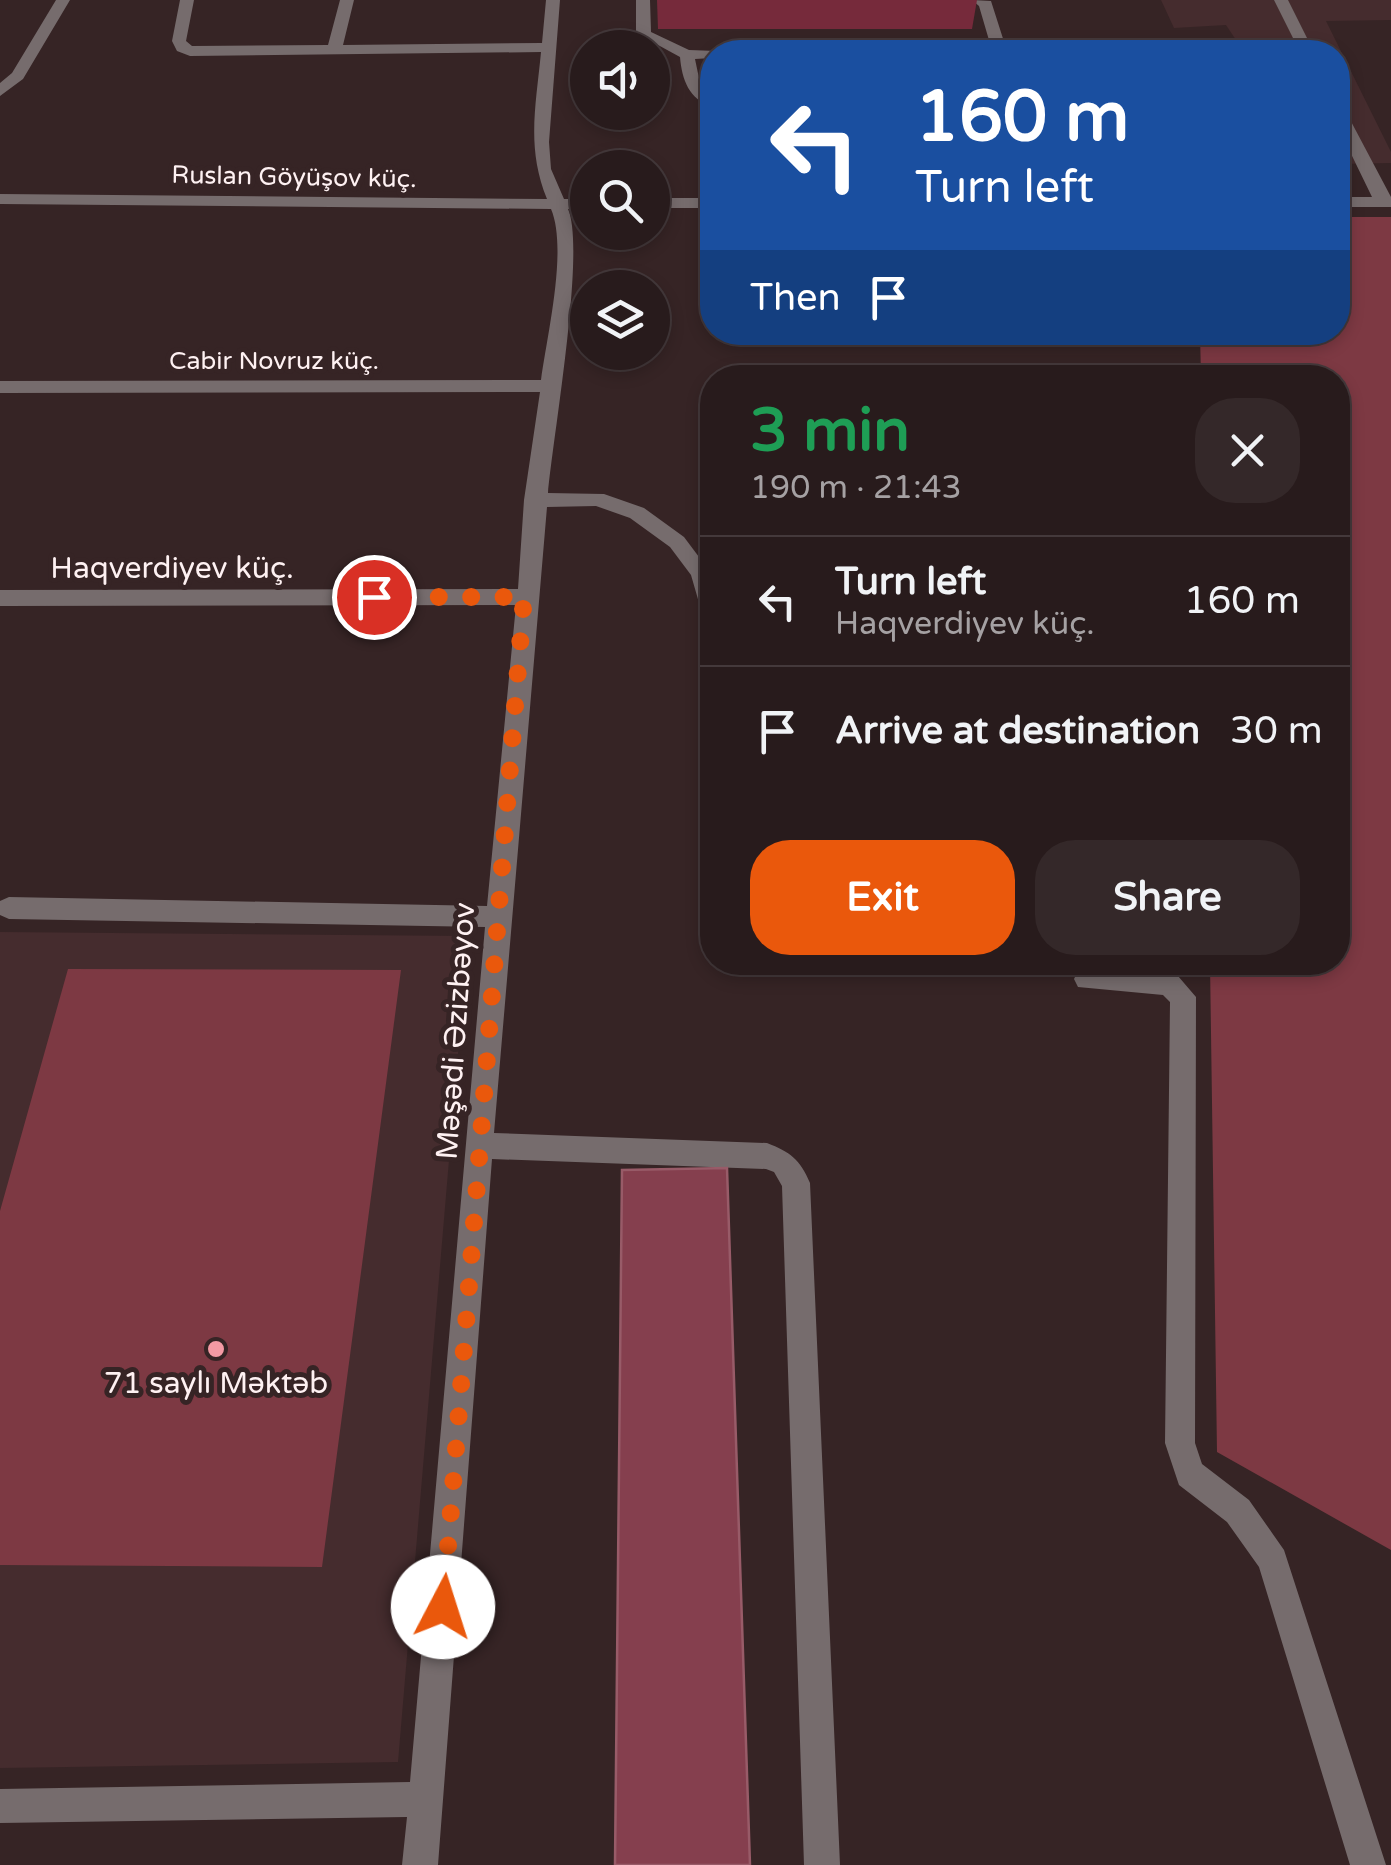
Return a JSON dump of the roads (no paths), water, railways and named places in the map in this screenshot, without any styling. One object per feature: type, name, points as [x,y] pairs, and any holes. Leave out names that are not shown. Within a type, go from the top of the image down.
[{"type":"street","points":[[0,90],[18,76],[63,0]]},
{"type":"street","points":[[187,0],[179,41],[182,48],[190,51],[550,47]]},
{"type":"street","points":[[334,50],[347,0]]},
{"type":"street","name":"Məşədi Əzizbəyov","points":[[420,1865],[482,1146],[495,917],[534,500],[564,266],[565,221],[548,184],[542,156],[552,0]]},
{"type":"street","points":[[643,0],[641,30],[687,54],[700,54]]},
{"type":"street","points":[[980,0],[986,4],[998,40]]},
{"type":"street","points":[[1280,0],[1301,40]]},
{"type":"street","points":[[687,54],[690,80],[700,96]]},
{"type":"street","points":[[1350,134],[1387,202],[1350,202]]},
{"type":"street","name":"Ruslan Göyüşov küç.","points":[[0,199],[570,204]]},
{"type":"street","points":[[670,203],[700,202]]},
{"type":"street","name":"Cabir Novruz küç.","points":[[0,387],[549,386]]},
{"type":"street","points":[[534,500],[596,500],[637,512],[677,542],[700,573]]},
{"type":"street","name":"Haqverdiyev küç.","points":[[0,598],[524,597]]},
{"type":"street","points":[[10,908],[495,917]]},
{"type":"street","points":[[1087,979],[1169,984],[1183,997],[1180,1442],[1190,1474],[1229,1498],[1261,1537],[1273,1561],[1368,1865]]},
{"type":"street","points":[[482,1146],[767,1156],[784,1163],[796,1182],[822,1865]]},
{"type":"street","points":[[0,1806],[426,1799]]},
{"type":"place","name":"71 saylı Məktəb","points":[[216,1349]]}]
